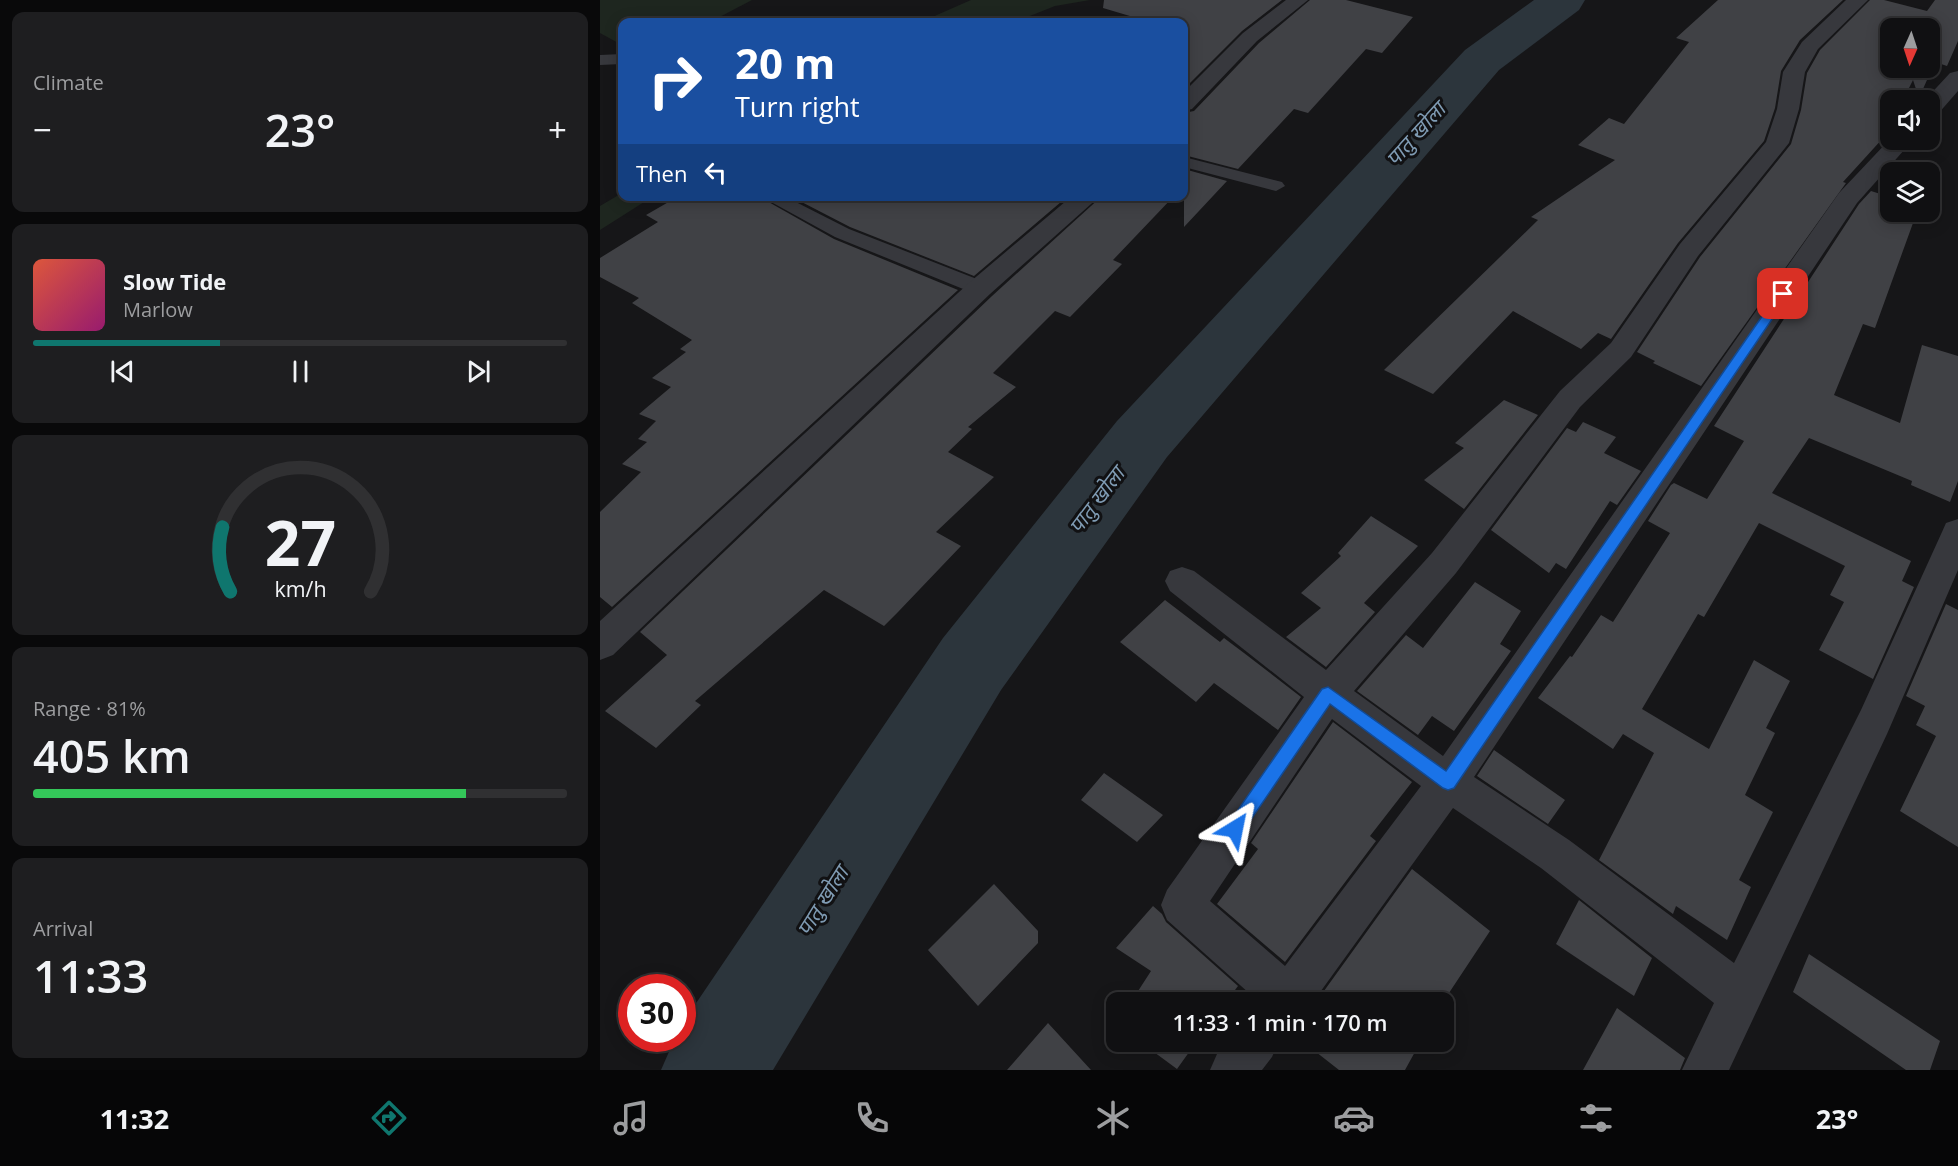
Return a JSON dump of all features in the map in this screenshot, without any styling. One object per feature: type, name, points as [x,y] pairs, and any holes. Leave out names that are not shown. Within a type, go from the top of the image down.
[{"type":"street","points":[[1188,100],[1250,37],[1298,0]]},
{"type":"street","points":[[1279,992],[1182,905],[1328,694],[1444,562],[1570,399],[1621,350],[1689,250],[1777,143],[1788,109],[1794,72],[1809,46],[1858,0]]},
{"type":"street","points":[[1940,98],[1958,78]]},
{"type":"street","points":[[1294,992],[1448,782],[1848,198],[1893,150]]},
{"type":"street","points":[[600,644],[980,288],[1082,201]]},
{"type":"street","points":[[1705,1070],[1874,722],[1958,532]]},
{"type":"street","points":[[1182,581],[1328,694],[1448,782],[1555,854],[1742,996]]},
{"type":"street","points":[[1233,1070],[1247,1052]]},
{"type":"lane","points":[[600,60],[618,59]]},
{"type":"lane","points":[[1188,163],[1276,186]]},
{"type":"lane","points":[[779,201],[842,233],[980,288]]},
{"type":"shaded area","points":[[600,0],[752,0],[718,18],[618,18],[618,43],[600,33]]},
{"type":"shaded area","points":[[971,0],[1090,0],[1055,6],[1025,18],[930,18]]},
{"type":"shaded area","points":[[618,195],[618,201],[646,201],[600,230],[600,206]]},
{"type":"building","points":[[1104,0],[1282,0],[1242,31],[1188,85],[1188,18],[1137,18],[1103,8]]},
{"type":"building","points":[[1310,0],[1346,0],[1413,17],[1382,53],[1366,49],[1308,113],[1294,109],[1238,169],[1188,156],[1188,112],[1194,111],[1259,43]]},
{"type":"building","points":[[1718,0],[1843,0],[1800,40],[1781,71],[1775,108],[1764,141],[1678,243],[1611,339],[1598,333],[1581,349],[1513,311],[1433,394],[1384,370],[1538,220],[1531,217],[1615,160],[1578,145],[1609,118],[1624,124],[1689,42],[1676,38]]},
{"type":"building","points":[[1870,0],[1884,0],[1927,11],[1935,0],[1958,0],[1958,41],[1947,66],[1940,64],[1940,18],[1880,18],[1880,78],[1928,78],[1923,90],[1916,90],[1913,80],[1908,90],[1880,90],[1880,141],[1843,182],[1846,183],[1701,386],[1653,363],[1655,361],[1637,352],[1700,257],[1791,144],[1801,110],[1807,73],[1820,50]]},
{"type":"building","points":[[1188,170],[1227,181],[1184,227],[1184,201],[1188,201]]},
{"type":"building","points":[[1871,191],[1880,194],[1880,222],[1913,222],[1875,328],[1863,324],[1834,395],[1900,423],[1922,345],[1958,356],[1958,481],[1950,502],[1911,485],[1912,481],[1809,438],[1772,493],[1911,561],[1902,581],[1914,587],[1873,679],[1819,650],[1844,602],[1830,595],[1845,566],[1759,523],[1704,617],[1698,614],[1642,709],[1709,749],[1754,660],[1790,681],[1766,728],[1775,733],[1745,795],[1773,812],[1739,880],[1751,887],[1727,940],[1676,906],[1673,914],[1599,860],[1654,753],[1623,734],[1613,749],[1538,698],[1570,656],[1572,657],[1601,615],[1613,622],[1670,533],[1648,521],[1671,485],[1674,483],[1707,499],[1744,441],[1714,426],[1859,204]]},
{"type":"building","points":[[670,201],[767,201],[834,239],[958,290],[612,607],[600,597],[600,512],[641,472],[622,464],[647,442],[638,439],[656,421],[639,414],[671,387],[652,378],[686,352],[680,349],[692,340],[632,303],[639,298],[600,277],[600,258],[658,222],[646,215]]},
{"type":"building","points":[[800,201],[1062,201],[974,276],[850,227]]},
{"type":"building","points":[[1096,201],[1169,201],[1113,260],[1122,264],[1070,317],[1055,311],[993,373],[1016,387],[968,427],[972,429],[948,452],[994,477],[936,532],[961,546],[884,626],[824,590],[695,701],[701,705],[656,748],[605,711],[667,655],[640,632],[992,296]]},
{"type":"building","points":[[1504,400],[1538,415],[1464,509],[1424,480],[1464,448],[1455,443]]},
{"type":"building","points":[[1583,422],[1616,437],[1604,453],[1641,471],[1617,505],[1610,501],[1566,569],[1556,563],[1549,573],[1491,530],[1567,428],[1576,432]]},
{"type":"building","points":[[1371,516],[1418,546],[1364,603],[1375,612],[1326,667],[1286,637],[1321,608],[1301,593],[1341,556],[1338,553]]},
{"type":"building","points":[[1475,582],[1521,611],[1500,644],[1511,651],[1454,731],[1432,716],[1418,735],[1357,691],[1406,635],[1423,648]]},
{"type":"building","points":[[1165,600],[1220,642],[1224,638],[1301,697],[1278,730],[1214,683],[1196,702],[1120,642]]},
{"type":"building","points":[[1946,604],[1958,610],[1958,847],[1900,811],[1936,736],[1916,725],[1925,706],[1906,696]]},
{"type":"building","points":[[1333,722],[1412,782],[1370,836],[1376,841],[1285,962],[1217,904],[1258,849],[1251,843]]},
{"type":"building","points":[[1494,750],[1565,800],[1548,824],[1477,776]]},
{"type":"building","points":[[1104,773],[1163,815],[1137,842],[1081,800]]},
{"type":"building","points":[[1412,869],[1490,931],[1450,992],[1323,992]]},
{"type":"building","points":[[994,884],[1038,931],[1038,943],[978,1006],[928,950]]},
{"type":"building","points":[[1579,900],[1652,958],[1634,996],[1556,944]]},
{"type":"building","points":[[1153,906],[1162,914],[1166,922],[1238,986],[1234,992],[1137,992],[1151,971],[1116,948]]},
{"type":"building","points":[[1809,954],[1940,1041],[1930,1070],[1906,1070],[1793,992]]},
{"type":"building","points":[[1617,1008],[1685,1058],[1680,1070],[1583,1070]]},
{"type":"building","points":[[1048,1023],[1091,1070],[1007,1070]]},
{"type":"building","points":[[1154,1052],[1189,1052],[1177,1069]]},
{"type":"building","points":[[1316,1052],[1415,1052],[1405,1070],[1339,1070]]},
{"type":"waterway","name":"पातु खोला","points":[[714,1070],[972,664],[1142,439],[1482,60],[1563,0]]},
{"type":"route","points":[[1235,829],[1328,694],[1448,782],[1783,294]]}]
